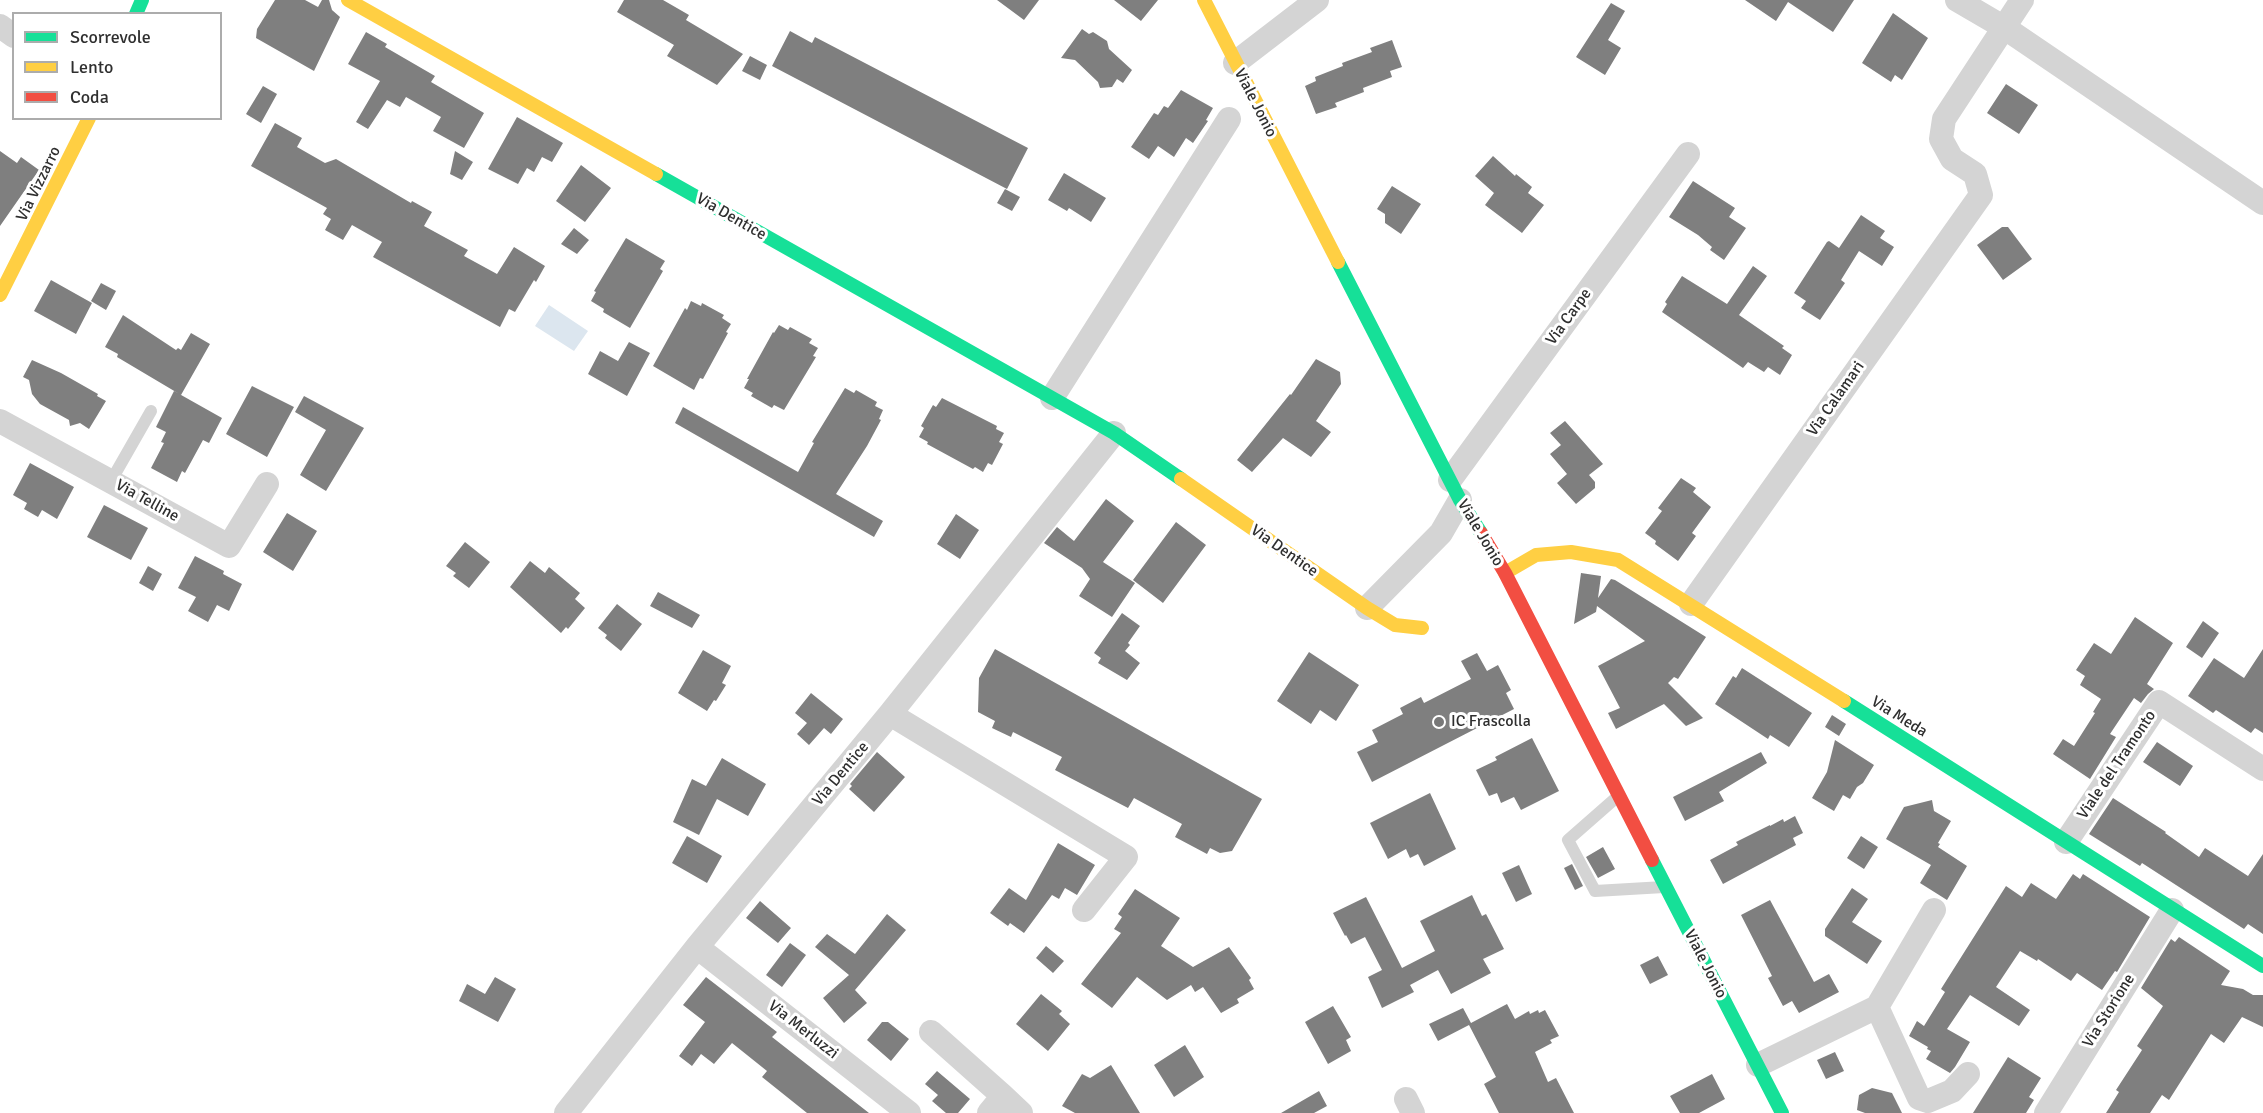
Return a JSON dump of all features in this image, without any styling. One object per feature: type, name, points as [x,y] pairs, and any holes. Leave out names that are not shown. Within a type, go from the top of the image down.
[{"type":"street","name":"Via Dentice","points":[[348,0],[1114,433],[1395,626],[1422,628]]},
{"type":"street","name":"Viale Jonio","points":[[1204,0],[1455,490],[1505,573],[1782,1113]]},
{"type":"street","points":[[1235,63],[1317,0]]},
{"type":"street","points":[[1958,0],[2005,28],[2263,203]]},
{"type":"street","points":[[2005,28],[2022,0]]},
{"type":"street","name":"Via Calamari","points":[[1691,604],[1981,195],[1975,174],[1952,159],[1941,139],[1944,119],[2005,28]]},
{"type":"street","points":[[1052,398],[1229,119]]},
{"type":"street","name":"Via Vizzarro","points":[[3,284],[89,120]]},
{"type":"street","name":"Via Carpe","points":[[1455,490],[1688,154]]},
{"type":"street","name":"Via Telline","points":[[0,421],[229,546],[267,484]]},
{"type":"street","name":"Via Dentice","points":[[566,1113],[697,946],[890,714],[1114,433]]},
{"type":"street","points":[[1367,608],[1441,533],[1455,490]]},
{"type":"street","points":[[1441,533],[1482,537]]},
{"type":"street","name":"Via Meda","points":[[1505,573],[1536,555],[1571,552],[1618,560],[2263,966]]},
{"type":"street","name":"Viale del Tramonto","points":[[2066,842],[2159,702],[2263,769]]},
{"type":"street","points":[[890,714],[1126,857],[1084,910]]},
{"type":"street","points":[[1758,1065],[1877,1007],[1934,910]]},
{"type":"street","name":"Via Storione","points":[[2046,1113],[2172,910]]},
{"type":"street","name":"Via Merluzzi","points":[[697,946],[909,1113]]},
{"type":"street","points":[[1877,1007],[1920,1098],[1928,1101],[1939,1098],[1952,1091],[1968,1074]]},
{"type":"street","points":[[931,1032],[996,1104],[1021,1113]]},
{"type":"lane","points":[[111,481],[151,411]]},
{"type":"lane","points":[[1618,796],[1568,840],[1595,891],[1665,887]]},
{"type":"shaded area","points":[[549,305],[588,331],[574,351],[535,326]]},
{"type":"building","points":[[275,0],[305,0],[318,7],[322,0],[329,0],[332,10],[340,17],[314,71],[256,38],[257,29]]},
{"type":"building","points":[[624,0],[663,0],[689,15],[686,20],[743,54],[717,85],[667,56],[674,45],[617,12]]},
{"type":"building","points":[[997,0],[1039,0],[1024,20]]},
{"type":"building","points":[[1114,0],[1158,0],[1141,21]]},
{"type":"building","points":[[1745,0],[1854,0],[1833,32],[1788,2],[1776,21]]},
{"type":"building","points":[[1611,3],[1625,11],[1608,40],[1621,48],[1605,75],[1576,57]]},
{"type":"building","points":[[1893,13],[1928,38],[1902,80],[1895,75],[1891,82],[1862,63]]},
{"type":"building","points":[[1082,29],[1089,34],[1093,32],[1107,41],[1109,49],[1132,70],[1123,83],[1117,79],[1112,87],[1100,88],[1098,82],[1075,60],[1061,58]]},
{"type":"building","points":[[790,31],[812,43],[815,37],[1028,148],[1007,189],[772,66]]},
{"type":"building","points":[[366,32],[387,44],[385,47],[435,76],[431,82],[484,113],[464,148],[433,131],[441,117],[406,97],[400,107],[387,100],[368,129],[356,122],[380,81],[348,64]]},
{"type":"building","points":[[1392,40],[1402,67],[1390,71],[1392,77],[1363,88],[1364,92],[1335,103],[1337,107],[1316,114],[1305,86],[1316,81],[1315,77],[1343,66],[1342,63],[1372,52],[1370,48]]},
{"type":"building","points":[[750,56],[767,65],[760,80],[742,71]]},
{"type":"building","points":[[2006,84],[2038,105],[2019,134],[1987,113]]},
{"type":"building","points":[[263,86],[277,94],[261,123],[246,114]]},
{"type":"building","points":[[1181,90],[1213,108],[1206,120],[1208,121],[1193,143],[1186,138],[1174,157],[1158,146],[1149,159],[1131,147],[1154,113],[1158,115],[1164,106],[1168,108]]},
{"type":"building","points":[[517,117],[563,143],[552,162],[542,157],[534,172],[527,168],[518,184],[488,169]]},
{"type":"building","points":[[275,123],[302,138],[297,147],[325,163],[336,159],[411,203],[412,201],[432,212],[424,226],[468,250],[464,256],[497,274],[514,247],[545,266],[536,282],[534,280],[515,312],[509,309],[500,327],[373,257],[382,242],[352,225],[343,240],[325,230],[331,219],[323,214],[327,208],[251,166]]},
{"type":"building","points":[[0,151],[17,163],[21,157],[39,170],[0,226]]},
{"type":"building","points":[[455,151],[473,162],[462,180],[450,174]]},
{"type":"building","points":[[1493,156],[1515,176],[1516,174],[1532,187],[1528,193],[1544,205],[1522,233],[1485,205],[1494,193],[1475,176]]},
{"type":"building","points":[[581,165],[611,188],[585,222],[556,201]]},
{"type":"building","points":[[1064,173],[1106,198],[1091,222],[1069,208],[1067,211],[1048,200]]},
{"type":"building","points":[[1693,181],[1735,208],[1729,217],[1746,228],[1724,260],[1710,250],[1712,247],[1698,235],[1669,217]]},
{"type":"building","points":[[1392,186],[1421,204],[1401,234],[1385,223],[1385,214],[1377,209]]},
{"type":"building","points":[[1005,189],[1020,197],[1012,211],[997,203]]},
{"type":"building","points":[[1861,215],[1885,231],[1880,238],[1894,247],[1882,266],[1859,251],[1841,280],[1845,283],[1820,320],[1801,308],[1806,301],[1794,293],[1827,242],[1839,248]]},
{"type":"building","points":[[2002,227],[2008,227],[2032,259],[2003,280],[1977,245]]},
{"type":"building","points":[[574,228],[589,240],[577,254],[561,244]]},
{"type":"building","points":[[626,238],[665,261],[660,269],[663,271],[630,328],[603,312],[604,309],[591,301],[596,292],[594,291]]},
{"type":"building","points":[[1753,266],[1767,276],[1739,315],[1784,346],[1782,348],[1792,355],[1780,375],[1768,367],[1764,372],[1748,362],[1743,368],[1662,312],[1667,304],[1665,302],[1682,276],[1727,304]]},
{"type":"building","points":[[51,280],[92,303],[76,334],[34,311]]},
{"type":"building","points":[[101,283],[116,291],[106,310],[91,301]]},
{"type":"building","points":[[691,301],[701,306],[702,303],[724,315],[722,318],[731,324],[703,379],[700,378],[694,390],[653,366]]},
{"type":"building","points":[[123,315],[176,350],[178,348],[181,350],[191,333],[210,344],[181,395],[117,357],[118,354],[105,347]]},
{"type":"building","points":[[779,325],[788,330],[790,327],[812,339],[809,343],[818,348],[813,356],[816,357],[784,410],[774,405],[772,408],[751,396],[753,393],[744,388],[773,332]]},
{"type":"building","points":[[629,342],[650,353],[627,396],[588,374],[600,351],[618,361]]},
{"type":"building","points":[[1316,359],[1340,372],[1341,384],[1316,421],[1331,432],[1311,457],[1283,438],[1252,472],[1237,460],[1291,395]]},
{"type":"building","points":[[32,360],[61,373],[106,401],[89,429],[80,423],[70,426],[69,420],[40,404],[32,394],[29,380],[23,377]]},
{"type":"building","points":[[252,386],[294,407],[267,457],[226,434]]},
{"type":"building","points":[[845,388],[854,393],[856,390],[877,402],[875,406],[883,410],[879,419],[881,420],[867,446],[836,494],[883,521],[874,537],[675,423],[683,407],[798,472],[814,443],[812,442]]},
{"type":"building","points":[[174,391],[222,418],[209,443],[203,440],[185,473],[182,471],[177,482],[151,468],[164,443],[161,442],[166,432],[156,427]]},
{"type":"building","points":[[304,396],[364,428],[326,491],[300,475],[326,430],[295,412]]},
{"type":"building","points":[[942,398],[997,426],[996,429],[1004,433],[999,442],[1003,444],[992,465],[988,463],[983,472],[927,444],[928,442],[919,437],[924,428],[921,426],[933,405],[936,407]]},
{"type":"building","points":[[1565,421],[1603,464],[1589,475],[1595,482],[1595,488],[1576,504],[1557,483],[1567,474],[1550,454],[1561,445],[1550,433]]},
{"type":"building","points":[[30,463],[74,487],[57,519],[42,510],[38,517],[24,509],[27,503],[13,495]]},
{"type":"building","points":[[1681,478],[1696,488],[1693,492],[1711,507],[1692,533],[1696,536],[1678,561],[1655,544],[1656,541],[1645,533],[1662,511],[1658,508]]},
{"type":"building","points":[[1106,499],[1134,521],[1103,562],[1135,583],[1112,617],[1079,596],[1090,579],[1082,568],[1044,543],[1057,527],[1074,541]]},
{"type":"building","points":[[104,505],[148,528],[131,560],[87,537]]},
{"type":"building","points":[[287,513],[317,531],[293,571],[263,552]]},
{"type":"building","points":[[956,514],[979,530],[960,559],[937,544]]},
{"type":"building","points":[[1176,522],[1206,545],[1163,603],[1133,580]]},
{"type":"building","points":[[465,542],[490,562],[469,588],[453,576],[456,573],[446,566]]},
{"type":"building","points":[[195,556],[224,571],[223,574],[242,584],[229,611],[217,605],[208,622],[188,611],[196,597],[178,588]]},
{"type":"building","points":[[530,561],[545,573],[549,567],[580,593],[575,599],[585,608],[568,629],[566,627],[561,633],[510,587]]},
{"type":"building","points":[[148,566],[162,574],[153,591],[139,583]]},
{"type":"building","points":[[1581,573],[1601,576],[1598,598],[1611,579],[1615,580],[1706,637],[1678,679],[1674,677],[1668,683],[1703,718],[1686,726],[1664,704],[1616,729],[1608,713],[1620,708],[1598,666],[1645,641],[1597,606],[1596,612],[1574,624]]},
{"type":"building","points":[[658,592],[700,615],[692,628],[650,606]]},
{"type":"building","points":[[617,604],[642,624],[621,651],[605,638],[607,635],[598,628]]},
{"type":"building","points":[[1122,613],[1140,626],[1125,651],[1140,663],[1127,680],[1098,663],[1101,658],[1094,653]]},
{"type":"building","points":[[2135,617],[2173,643],[2147,684],[2154,689],[2141,703],[2134,698],[2110,734],[2116,737],[2090,779],[2053,754],[2063,739],[2074,746],[2101,699],[2080,685],[2085,676],[2076,670],[2094,643],[2111,654]]},
{"type":"building","points":[[2203,621],[2219,633],[2202,658],[2186,647]]},
{"type":"building","points":[[995,649],[1262,799],[1232,851],[1220,853],[1210,848],[1207,854],[1175,837],[1182,824],[1134,798],[1128,808],[1055,770],[1062,757],[1013,732],[1011,737],[992,728],[995,721],[978,712],[979,678]]},
{"type":"building","points":[[2263,649],[2263,733],[2255,728],[2251,733],[2216,710],[2213,713],[2188,696],[2214,658],[2244,678]]},
{"type":"building","points":[[703,650],[731,666],[722,683],[726,685],[707,711],[678,693]]},
{"type":"building","points":[[1309,652],[1359,685],[1336,721],[1320,710],[1311,724],[1277,701]]},
{"type":"building","name":"IC Frascolla","points":[[1477,653],[1487,671],[1498,665],[1511,690],[1506,693],[1514,709],[1372,782],[1357,752],[1378,742],[1372,730],[1403,714],[1400,708],[1421,697],[1424,703],[1471,679],[1461,661]]},
{"type":"building","points":[[1742,668],[1812,713],[1789,747],[1770,735],[1768,739],[1715,704],[1733,676],[1736,678]]},
{"type":"building","points":[[811,693],[843,719],[831,734],[824,728],[809,745],[797,734],[807,723],[795,713]]},
{"type":"building","points":[[1832,715],[1846,724],[1839,736],[1825,727]]},
{"type":"building","points":[[1532,738],[1559,791],[1521,810],[1514,797],[1501,803],[1497,793],[1489,796],[1476,770],[1497,760],[1495,757]]},
{"type":"building","points":[[1835,740],[1874,765],[1850,799],[1843,795],[1834,811],[1812,798],[1827,772]]},
{"type":"building","points":[[2157,742],[2193,766],[2180,786],[2143,762]]},
{"type":"building","points":[[877,752],[905,777],[874,812],[849,789],[852,786],[850,784]]},
{"type":"building","points":[[1761,752],[1767,763],[1719,792],[1724,801],[1685,821],[1673,797]]},
{"type":"building","points":[[722,758],[766,784],[748,816],[717,799],[699,835],[673,822],[692,779],[706,786]]},
{"type":"building","points":[[1430,793],[1456,849],[1424,866],[1418,854],[1410,858],[1406,849],[1388,859],[1370,823]]},
{"type":"building","points":[[2113,798],[2166,832],[2199,857],[2205,848],[2248,876],[2263,854],[2263,934],[2248,924],[2244,929],[2142,863],[2140,866],[2089,834]]},
{"type":"building","points":[[1932,800],[1934,811],[1951,821],[1938,847],[1967,866],[1947,900],[1920,883],[1931,865],[1886,839],[1904,807]]},
{"type":"building","points":[[1795,816],[1803,833],[1793,838],[1796,845],[1723,884],[1710,860],[1738,845],[1736,842],[1783,819],[1784,822]]},
{"type":"building","points":[[687,836],[722,856],[707,883],[672,863]]},
{"type":"building","points":[[1861,836],[1878,847],[1864,869],[1847,858]]},
{"type":"building","points":[[1058,843],[1095,865],[1077,895],[1065,888],[1059,899],[1052,895],[1024,933],[1010,923],[1008,926],[990,913],[1009,888],[1026,900]]},
{"type":"building","points":[[1603,847],[1615,869],[1598,878],[1586,857]]},
{"type":"building","points":[[1572,864],[1583,886],[1575,890],[1564,868]]},
{"type":"building","points":[[1519,865],[1532,894],[1516,902],[1502,873]]},
{"type":"building","points":[[2073,874],[2080,879],[2083,874],[2150,917],[2117,972],[2115,971],[2102,990],[2077,973],[2071,981],[2038,959],[2037,961],[2020,951],[1996,987],[2030,1010],[2019,1026],[1970,995],[1947,1029],[1970,1042],[1955,1067],[1950,1073],[1926,1059],[1931,1051],[1909,1036],[1917,1021],[1924,1026],[1945,992],[1941,989],[2006,886],[2022,897],[2031,883],[2056,899]]},
{"type":"building","points":[[1852,888],[1868,899],[1852,922],[1882,941],[1867,964],[1825,936],[1825,929]]},
{"type":"building","points":[[1135,889],[1180,918],[1161,946],[1193,967],[1229,947],[1251,978],[1249,980],[1254,989],[1237,999],[1239,1003],[1221,1013],[1203,987],[1195,992],[1191,985],[1167,1000],[1137,977],[1112,1008],[1081,984],[1121,933],[1114,929],[1122,917],[1118,914]]},
{"type":"building","points":[[1472,895],[1482,916],[1486,914],[1504,949],[1483,959],[1491,973],[1451,994],[1438,970],[1410,985],[1414,992],[1382,1008],[1368,977],[1382,970],[1365,937],[1351,944],[1333,913],[1366,897],[1402,968],[1435,951],[1420,921]]},
{"type":"building","points":[[1770,900],[1814,982],[1829,974],[1839,992],[1799,1013],[1792,1001],[1783,1006],[1768,978],[1772,976],[1741,915]]},
{"type":"building","points":[[760,901],[791,928],[778,943],[746,918]]},
{"type":"building","points":[[887,914],[906,930],[855,990],[867,1003],[844,1023],[823,998],[849,975],[815,947],[827,934],[855,954]]},
{"type":"building","points":[[2179,937],[2230,971],[2221,985],[2243,989],[2253,995],[2263,995],[2263,1027],[2242,1017],[2224,1043],[2211,1034],[2169,1100],[2162,1095],[2150,1113],[2106,1113],[2119,1092],[2116,1090],[2142,1050],[2137,1046],[2163,1006],[2141,988],[2171,939],[2175,942]]},
{"type":"building","points":[[790,943],[806,955],[782,987],[766,975]]},
{"type":"building","points":[[1046,946],[1064,961],[1053,973],[1036,958]]},
{"type":"building","points":[[1658,956],[1668,975],[1650,984],[1640,965]]},
{"type":"building","points":[[495,977],[516,989],[498,1022],[459,1001],[467,984],[485,994]]},
{"type":"building","points":[[706,977],[777,1032],[772,1037],[869,1113],[807,1113],[762,1077],[767,1071],[732,1043],[714,1064],[701,1054],[692,1066],[679,1056],[705,1022],[683,1005]]},
{"type":"building","points":[[1041,994],[1062,1011],[1059,1014],[1070,1024],[1048,1051],[1016,1024]]},
{"type":"building","points":[[1507,1004],[1515,1019],[1529,1011],[1530,1014],[1538,1010],[1539,1013],[1545,1010],[1559,1036],[1550,1040],[1552,1043],[1535,1052],[1548,1082],[1556,1078],[1574,1113],[1499,1113],[1484,1084],[1496,1077],[1469,1025],[1438,1041],[1429,1024],[1463,1008],[1471,1023]]},
{"type":"building","points":[[1333,1006],[1351,1037],[1346,1040],[1351,1051],[1328,1064],[1305,1022]]},
{"type":"building","points":[[882,1022],[888,1022],[909,1039],[891,1061],[867,1040]]},
{"type":"building","points":[[1185,1045],[1204,1077],[1174,1097],[1154,1065]]},
{"type":"building","points":[[1835,1052],[1844,1071],[1826,1079],[1817,1060]]},
{"type":"building","points":[[2008,1057],[2041,1078],[2029,1097],[2034,1100],[2026,1113],[1973,1113]]},
{"type":"building","points":[[1111,1065],[1140,1113],[1075,1113],[1062,1106],[1082,1074],[1090,1078]]},
{"type":"building","points":[[937,1071],[970,1099],[958,1113],[946,1113],[932,1101],[938,1095],[925,1084]]},
{"type":"building","points":[[1712,1074],[1725,1099],[1699,1113],[1680,1113],[1670,1096]]},
{"type":"building","points":[[1872,1088],[1892,1093],[1902,1113],[1865,1113],[1857,1110],[1859,1095]]},
{"type":"building","points":[[1319,1091],[1327,1106],[1314,1113],[1281,1113]]},
{"type":"traffic: fast","points":[[137,12],[142,0]]},
{"type":"traffic: fast","points":[[656,174],[1114,433],[1181,479]]},
{"type":"traffic: fast","points":[[1338,262],[1460,500],[1481,533]]},
{"type":"traffic: fast","points":[[1844,701],[2263,966]]},
{"type":"traffic: fast","points":[[1652,860],[1782,1113]]},
{"type":"traffic: slow","points":[[348,0],[656,174]]},
{"type":"traffic: slow","points":[[1204,0],[1338,262]]},
{"type":"traffic: slow","points":[[0,295],[88,120]]},
{"type":"traffic: slow","points":[[1181,479],[1367,608],[1395,625],[1422,628]]},
{"type":"traffic: slow","points":[[1505,573],[1536,555],[1571,552],[1618,560],[1844,701]]},
{"type":"traffic: jam","points":[[1481,533],[1505,573],[1652,860]]},
{"type":"place","name":"IC Frascolla","points":[[1439,722]]}]
